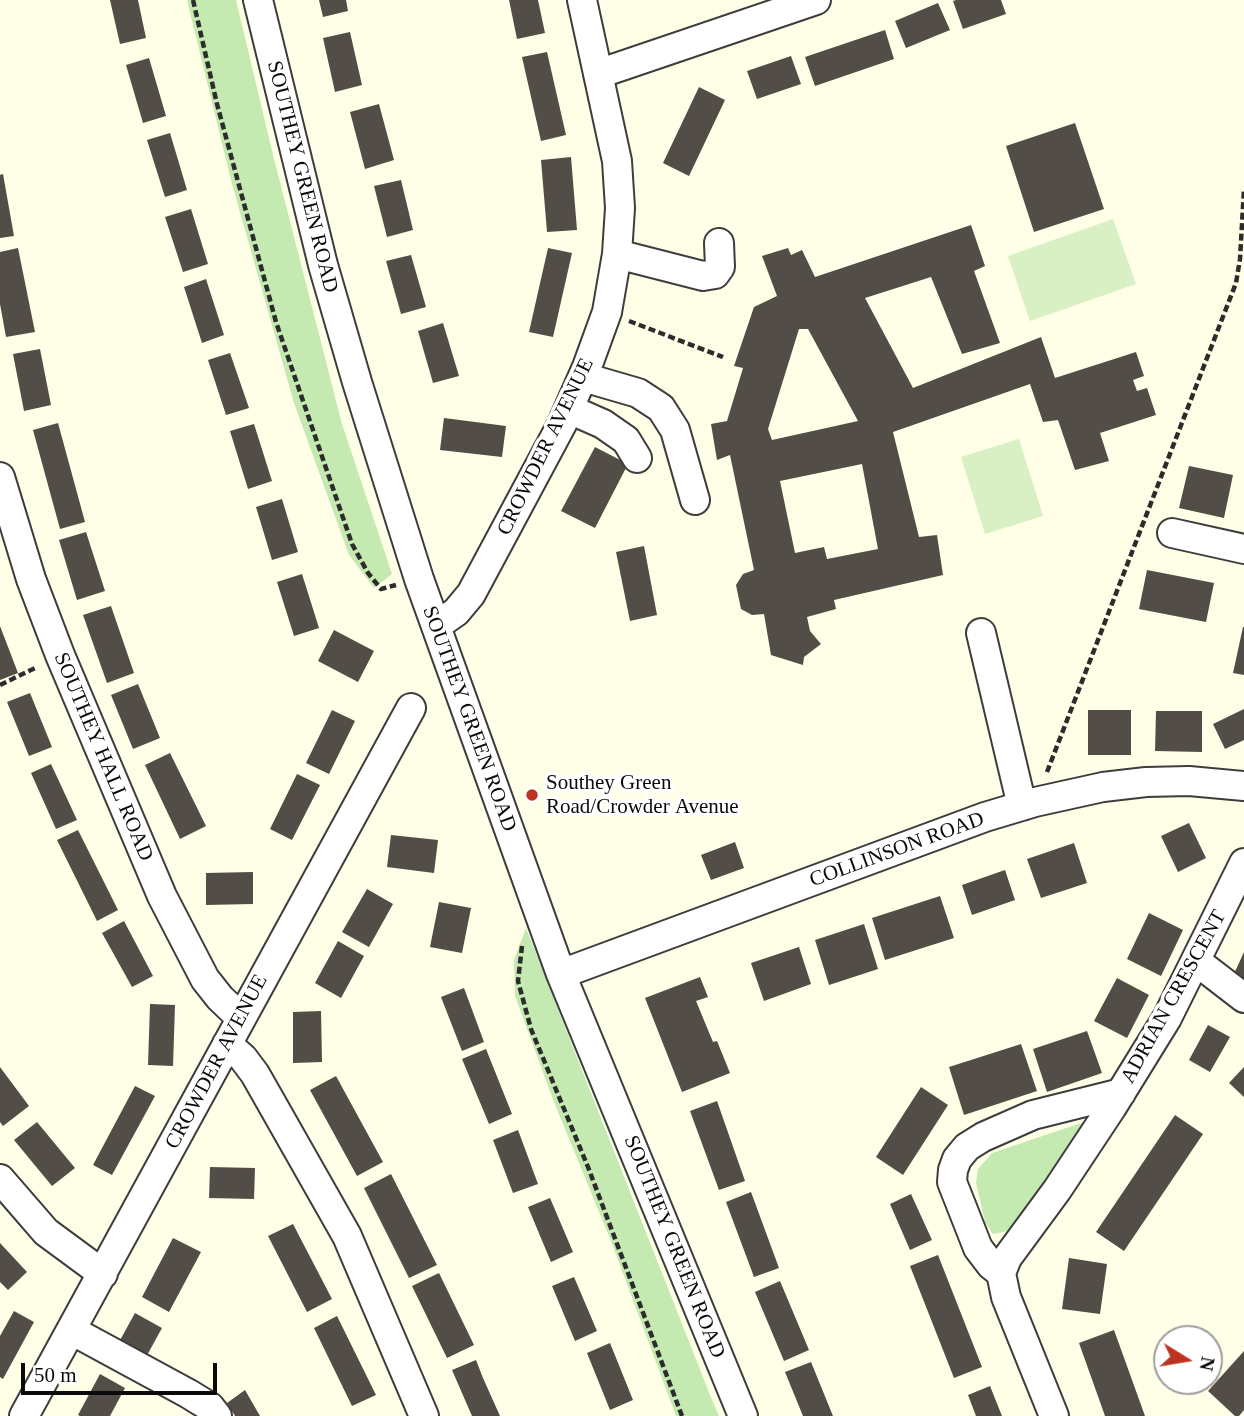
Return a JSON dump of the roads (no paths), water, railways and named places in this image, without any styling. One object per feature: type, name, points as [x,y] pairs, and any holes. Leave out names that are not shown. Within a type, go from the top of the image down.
[{"type":"street","name":"SOUTHEY GREEN ROAD","points":[[258,0],[323,265],[419,579],[561,974],[743,1416]]},
{"type":"street","name":"CROWDER AVENUE","points":[[436,626],[456,612],[471,594],[569,409],[607,312],[617,254],[620,208],[617,160],[582,0]]},
{"type":"street","points":[[598,74],[816,0]]},
{"type":"street","points":[[617,254],[703,276],[715,274],[720,267],[719,243]]},
{"type":"street","points":[[583,377],[638,393],[661,408],[675,430],[695,500]]},
{"type":"street","points":[[569,409],[603,424],[626,440],[637,458]]},
{"type":"street","name":"SOUTHEY HALL ROAD","points":[[0,477],[31,579],[60,655],[162,896],[205,979],[241,1018]]},
{"type":"street","points":[[1172,533],[1244,549]]},
{"type":"street","points":[[981,634],[1028,804]]},
{"type":"street","name":"CROWDER AVENUE","points":[[24,1416],[411,708]]},
{"type":"street","name":"COLLINSON ROAD","points":[[561,974],[985,817],[1028,804],[1103,787],[1146,782],[1189,781],[1244,786]]},
{"type":"street","name":"ADRIAN CRESCENT","points":[[1054,1416],[1006,1297],[1001,1273],[1006,1258],[1057,1190],[1167,1018],[1244,863]]},
{"type":"street","points":[[1196,961],[1244,998]]},
{"type":"street","points":[[227,1044],[243,1058],[255,1074],[347,1236],[424,1416]]},
{"type":"street","name":"ADRIAN CRESCENT","points":[[1001,1273],[978,1248],[952,1182],[957,1159],[967,1147],[983,1137],[1033,1115],[1121,1093]]},
{"type":"street","points":[[0,1179],[46,1231],[103,1274]]},
{"type":"street","points":[[71,1330],[189,1394],[210,1407],[217,1416]]},
{"type":"place","name":"Southey Green Road/Crowder Avenue","points":[[532,795]]}]
